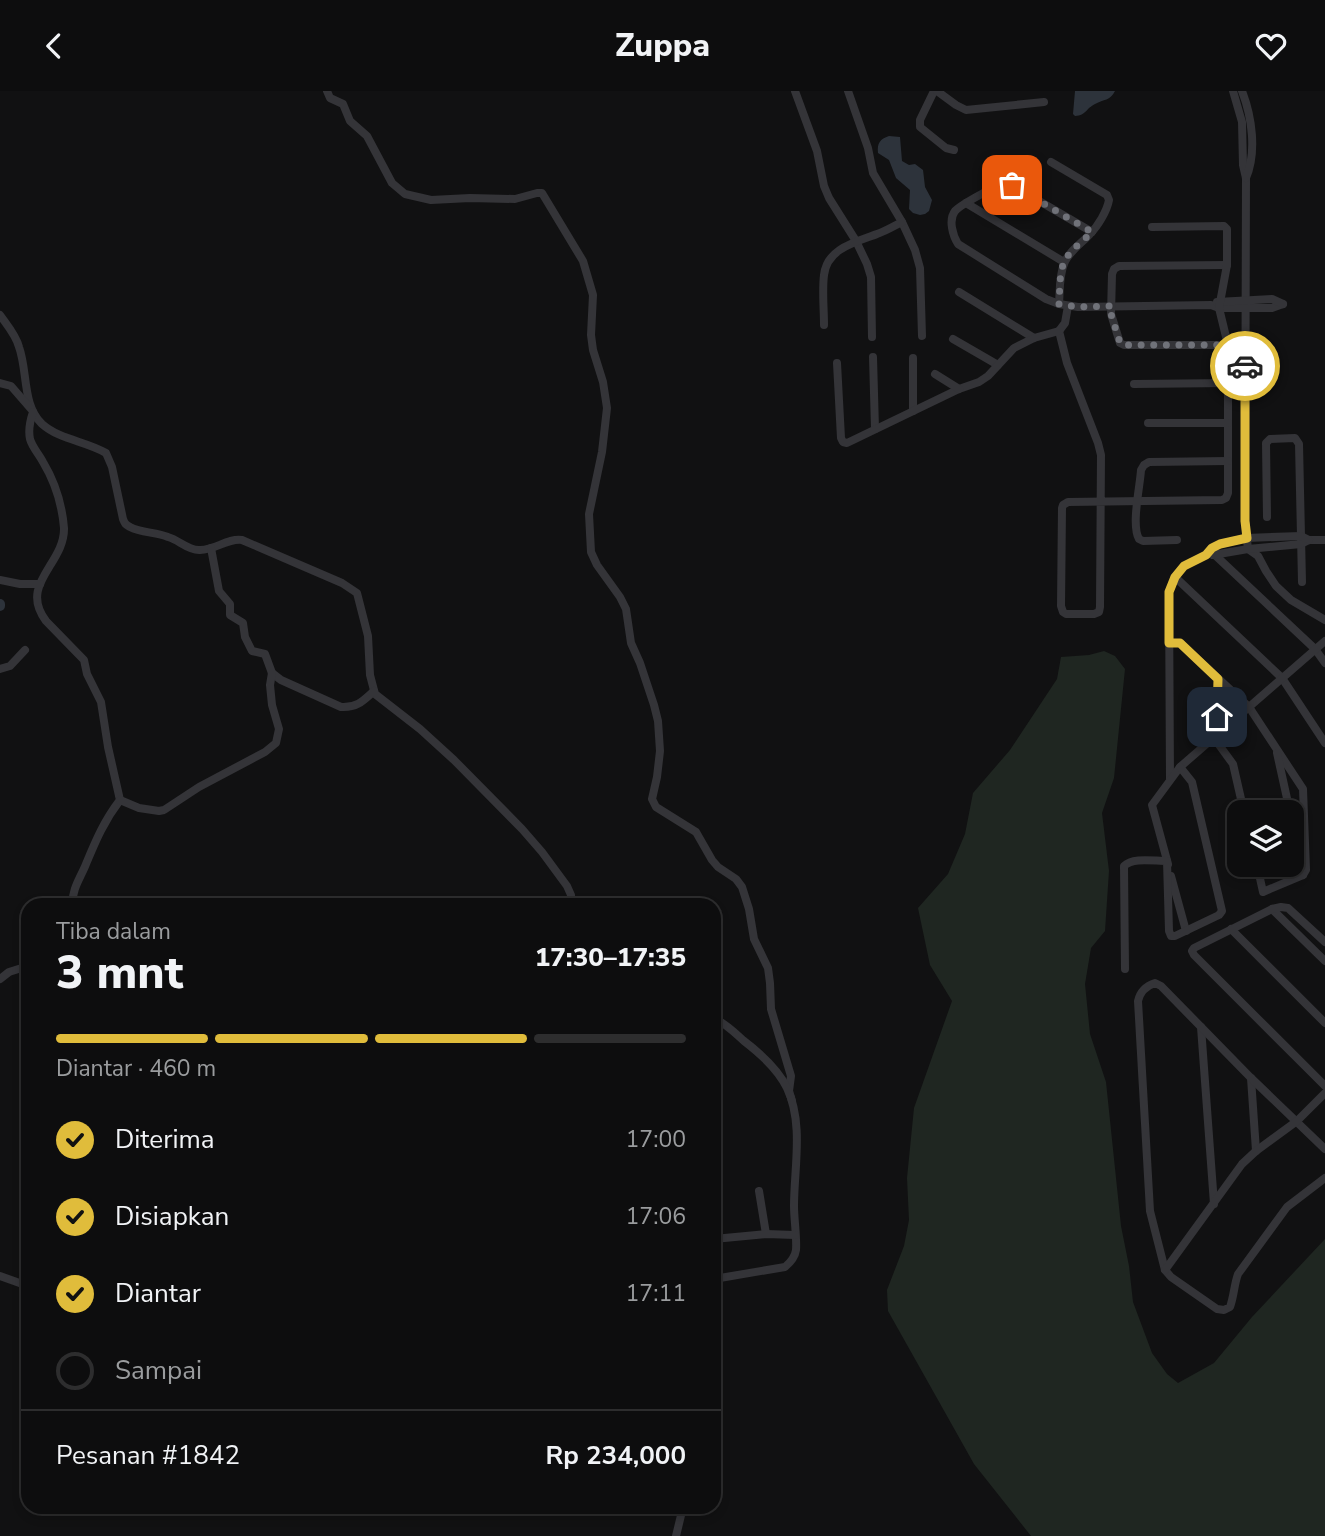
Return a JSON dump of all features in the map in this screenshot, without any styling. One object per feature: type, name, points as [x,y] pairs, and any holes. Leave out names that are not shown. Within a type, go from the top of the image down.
[{"type":"street","points":[[327,91],[330,98],[343,104],[350,121],[367,136],[392,183],[405,194],[431,200],[515,199],[542,193],[583,261],[593,295],[593,350],[607,399],[602,452],[589,514],[591,552],[626,609],[631,643],[658,721],[659,765],[652,799],[656,807],[696,832],[712,860],[742,887],[754,939],[768,968],[771,1009],[791,1076],[789,1091],[797,1145],[794,1205],[796,1252],[792,1262],[785,1267],[721,1278]]},
{"type":"street","points":[[795,91],[817,151],[824,186],[863,252],[871,277],[872,337]]},
{"type":"street","points":[[848,91],[868,148],[873,173],[915,250],[920,268],[922,336]]},
{"type":"street","points":[[954,150],[946,148],[920,127],[920,120],[935,91],[966,110],[1044,102]]},
{"type":"street","points":[[1233,91],[1242,122],[1246,178],[1245,521],[1248,548],[1258,555],[1276,586],[1291,600],[1325,619]]},
{"type":"street","points":[[1242,91],[1250,121],[1252,165],[1246,178]]},
{"type":"street","points":[[837,363],[841,438],[847,443],[979,382],[1014,348],[1034,338],[1059,331],[1066,323],[1062,271],[1064,262],[1092,232],[1109,200],[1107,195],[1051,162]]},
{"type":"street","points":[[1092,232],[1006,183],[966,203],[954,212],[952,220],[958,244],[1046,299],[1064,305],[1245,304]]},
{"type":"street","points":[[966,203],[1064,262]]},
{"type":"street","points":[[824,325],[826,265],[844,247],[902,222]]},
{"type":"street","points":[[1059,331],[1067,363],[1101,455],[1100,502],[1099,612],[1094,614],[1066,614],[1060,606],[1063,505],[1068,502],[1100,502],[1138,502],[1223,500],[1228,493],[1228,345],[1216,305],[1227,265],[1227,229],[1224,226],[1152,227]]},
{"type":"street","points":[[1227,265],[1119,266],[1112,274],[1111,314],[1120,343],[1124,345],[1246,345]]},
{"type":"street","points":[[960,292],[1034,338]]},
{"type":"street","points":[[0,315],[19,346],[32,411],[29,429],[31,442],[45,465],[58,496],[64,528],[63,543],[40,584],[37,598],[42,615],[84,660],[87,674],[101,702],[120,800],[96,839],[72,898]]},
{"type":"street","points":[[953,339],[998,365]]},
{"type":"street","points":[[873,357],[875,429]]},
{"type":"street","points":[[913,358],[913,411]]},
{"type":"street","points":[[935,374],[959,389]]},
{"type":"street","points":[[0,383],[11,386],[50,429],[75,442],[106,453],[126,524],[138,530],[168,537],[196,550],[242,540],[352,589],[359,597],[366,624],[374,691],[454,760],[522,829],[562,879],[571,898]]},
{"type":"street","points":[[1134,384],[1228,383]]},
{"type":"street","points":[[1148,423],[1228,423]]},
{"type":"street","points":[[1267,517],[1266,443],[1270,439],[1295,438],[1299,444],[1304,540],[1302,582]]},
{"type":"street","points":[[1177,540],[1143,541],[1136,535],[1136,510],[1144,465],[1149,462],[1228,461]]},
{"type":"street","points":[[1212,553],[1220,544],[1247,538],[1325,540]]},
{"type":"street","points":[[1170,779],[1169,592],[1175,577],[1184,566],[1212,553],[1304,540]]},
{"type":"street","points":[[120,800],[139,808],[164,810],[198,787],[276,743],[279,734],[272,705],[272,673],[265,654],[253,652],[249,648],[242,621],[230,615],[230,604],[219,591],[211,548]]},
{"type":"street","points":[[1212,553],[1315,649],[1325,663]]},
{"type":"street","points":[[1175,577],[1282,678],[1325,743]]},
{"type":"street","points":[[0,580],[40,584]]},
{"type":"street","points":[[1186,931],[1152,805],[1180,767],[1325,641]]},
{"type":"street","points":[[1169,643],[1180,643],[1249,707],[1303,789],[1303,800]]},
{"type":"street","points":[[0,669],[10,666],[25,650]]},
{"type":"street","points":[[272,673],[281,680],[341,707],[360,705],[374,691]]},
{"type":"street","points":[[1218,679],[1215,737],[1233,764],[1241,800]]},
{"type":"street","points":[[1276,749],[1287,800]]},
{"type":"street","points":[[1167,861],[1169,931],[1171,936],[1175,936],[1219,915],[1222,911],[1192,782],[1180,767]]},
{"type":"street","points":[[1304,816],[1304,873]]},
{"type":"street","points":[[1125,969],[1124,866],[1133,860],[1167,861]]},
{"type":"street","points":[[1260,877],[1264,892],[1298,877]]},
{"type":"street","points":[[1325,941],[1288,908],[1281,907],[1231,929],[1192,951],[1325,1086]]},
{"type":"street","points":[[1272,909],[1325,961]]},
{"type":"street","points":[[1231,929],[1325,1023]]},
{"type":"street","points":[[0,979],[9,972],[21,968]]},
{"type":"street","points":[[1325,1149],[1161,986],[1155,983],[1149,985],[1139,995],[1150,1211],[1165,1270],[1171,1277],[1217,1309],[1230,1307],[1238,1274],[1287,1207],[1325,1178]]},
{"type":"street","points":[[721,1022],[768,1061],[786,1085],[792,1101]]},
{"type":"street","points":[[1201,1027],[1214,1204]]},
{"type":"street","points":[[1251,1077],[1256,1151]]},
{"type":"street","points":[[1165,1270],[1242,1164],[1297,1121],[1325,1093]]},
{"type":"street","points":[[758,1191],[766,1234]]},
{"type":"street","points":[[721,1238],[766,1234],[795,1235]]},
{"type":"street","points":[[0,1276],[21,1284]]},
{"type":"street","points":[[676,1536],[681,1514]]},
{"type":"shaded area","points":[[1075,91],[1115,91],[1109,98],[1075,116]]},
{"type":"shaded area","points":[[889,136],[900,137],[902,161],[909,165],[915,164],[923,170],[925,187],[932,200],[929,211],[925,214],[913,213],[909,209],[910,190],[896,178],[889,160],[878,153],[880,142]]},
{"type":"shaded area","points":[[1104,651],[1115,656],[1125,669],[1114,778],[1102,813],[1109,871],[1105,931],[1091,948],[1085,984],[1090,1034],[1106,1082],[1121,1226],[1133,1302],[1152,1353],[1167,1374],[1178,1383],[1214,1363],[1252,1317],[1325,1239],[1325,1536],[1031,1536],[974,1464],[888,1311],[887,1290],[904,1246],[909,1220],[907,1178],[914,1108],[952,1001],[930,965],[918,908],[948,874],[965,834],[973,793],[1010,750],[1057,679],[1061,657]]},
{"type":"way so far","points":[[1012,185],[1092,232],[1064,262],[1059,304],[1078,307],[1112,306],[1111,314],[1120,343],[1124,345],[1246,345],[1245,366]]},
{"type":"route","points":[[1217,717],[1218,679],[1180,643],[1169,643],[1169,592],[1175,577],[1184,566],[1220,544],[1247,538],[1245,366]]}]
